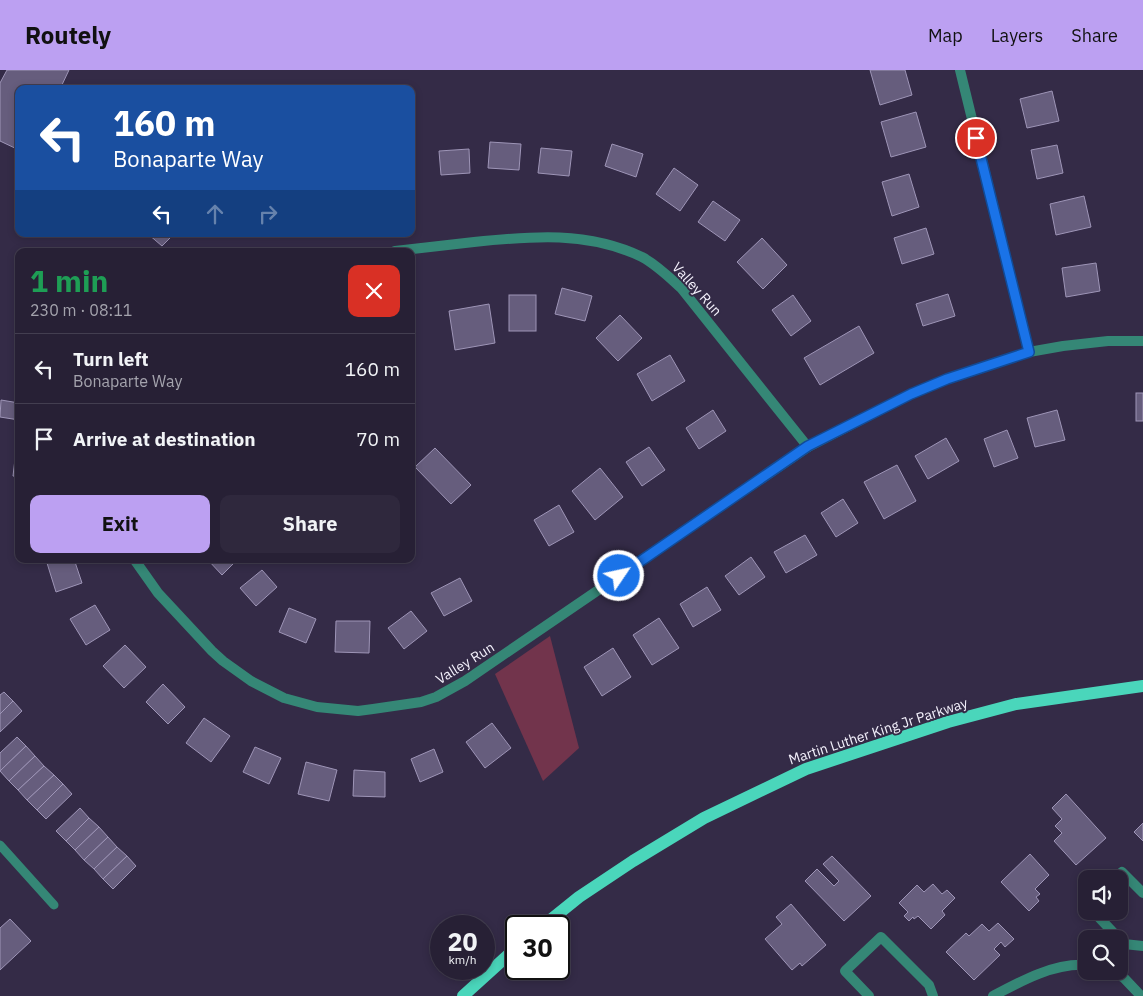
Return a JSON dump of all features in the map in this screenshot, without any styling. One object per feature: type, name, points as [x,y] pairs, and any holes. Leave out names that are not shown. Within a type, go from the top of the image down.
[{"type":"main road","name":"Martin Luther King Jr Parkway","points":[[557,915],[579,897],[633,861],[704,818],[806,769],[948,722],[1016,704],[1143,686]]},
{"type":"main road","points":[[463,996],[505,958]]},
{"type":"street","points":[[960,70],[1029,352]]},
{"type":"street","name":"Valley Run","points":[[415,249],[513,238],[560,237],[594,241],[643,258],[681,288],[808,446]]},
{"type":"street","name":"Valley Run","points":[[137,563],[158,594],[212,652],[251,682],[284,698],[317,708],[358,711],[411,703],[436,697],[465,681],[808,446],[911,394],[947,379],[1029,352],[1108,341],[1143,341]]},
{"type":"street","points":[[1128,878],[1143,893]]},
{"type":"street","points":[[1102,920],[1111,930]]},
{"type":"street","points":[[869,996],[845,971],[881,937],[929,985],[933,996]]},
{"type":"street","points":[[1128,944],[1143,946]]},
{"type":"street","points":[[994,996],[1032,976],[1060,967],[1078,964]]},
{"type":"street","points":[[1126,980],[1142,996]]},
{"type":"lane","points":[[0,845],[54,905]]},
{"type":"shaded area","points":[[550,636],[579,748],[543,781],[495,674]]},
{"type":"building","points":[[7,70],[69,70],[62,85],[15,85],[15,148],[0,141],[0,83]]},
{"type":"building","points":[[870,70],[905,70],[912,95],[880,105]]},
{"type":"building","points":[[1052,91],[1059,121],[1027,128],[1020,99]]},
{"type":"building","points":[[916,112],[926,147],[891,157],[881,122]]},
{"type":"building","points":[[490,142],[521,144],[519,170],[488,168]]},
{"type":"building","points":[[612,144],[643,154],[636,177],[605,166]]},
{"type":"building","points":[[1057,145],[1063,173],[1037,179],[1031,150]]},
{"type":"building","points":[[541,148],[572,151],[569,176],[538,173]]},
{"type":"building","points":[[469,149],[470,173],[441,175],[439,151]]},
{"type":"building","points":[[674,168],[698,185],[680,211],[656,194]]},
{"type":"building","points":[[909,174],[919,207],[892,216],[882,182]]},
{"type":"building","points":[[1084,196],[1091,227],[1056,235],[1050,204]]},
{"type":"building","points":[[713,201],[740,220],[725,241],[698,222]]},
{"type":"building","points":[[926,228],[934,254],[902,264],[894,238]]},
{"type":"building","points":[[152,237],[171,237],[162,246]]},
{"type":"building","points":[[762,238],[787,265],[763,289],[737,262]]},
{"type":"building","points":[[1096,263],[1100,291],[1066,297],[1062,268]]},
{"type":"building","points":[[562,288],[592,296],[585,321],[555,314]]},
{"type":"building","points":[[948,294],[955,316],[923,326],[916,304]]},
{"type":"building","points":[[509,295],[536,295],[536,331],[509,331]]},
{"type":"building","points":[[793,295],[811,321],[791,336],[772,310]]},
{"type":"building","points":[[489,304],[495,343],[455,350],[449,311]]},
{"type":"building","points":[[620,315],[642,338],[618,361],[596,338]]},
{"type":"building","points":[[859,326],[874,353],[820,385],[804,358]]},
{"type":"building","points":[[670,355],[685,381],[652,401],[637,374]]},
{"type":"building","points":[[1136,393],[1143,393],[1143,421],[1136,421]]},
{"type":"building","points":[[1,400],[15,402],[15,419],[0,417]]},
{"type":"building","points":[[713,410],[726,431],[699,449],[686,428]]},
{"type":"building","points":[[1057,410],[1065,440],[1035,447],[1027,418]]},
{"type":"building","points":[[1007,430],[1018,458],[994,467],[984,439]]},
{"type":"building","points":[[946,438],[959,461],[928,479],[915,456]]},
{"type":"building","points":[[649,447],[665,470],[642,486],[626,462]]},
{"type":"building","points":[[435,448],[471,485],[451,504],[415,467]]},
{"type":"building","points":[[15,459],[15,476],[13,476]]},
{"type":"building","points":[[897,465],[916,501],[884,519],[864,482]]},
{"type":"building","points":[[600,468],[623,497],[595,520],[572,491]]},
{"type":"building","points":[[843,499],[858,523],[836,537],[821,513]]},
{"type":"building","points":[[559,505],[574,532],[549,546],[534,520]]},
{"type":"building","points":[[805,535],[817,555],[786,573],[774,552]]},
{"type":"building","points":[[751,557],[765,577],[739,595],[725,576]]},
{"type":"building","points":[[47,563],[75,563],[82,583],[56,592]]},
{"type":"building","points":[[211,563],[234,563],[222,575]]},
{"type":"building","points":[[262,570],[277,587],[256,606],[240,588]]},
{"type":"building","points":[[460,578],[472,601],[444,616],[431,593]]},
{"type":"building","points":[[707,587],[721,610],[693,627],[680,604]]},
{"type":"building","points":[[95,605],[110,630],[86,645],[70,619]]},
{"type":"building","points":[[289,608],[316,619],[306,643],[279,632]]},
{"type":"building","points":[[411,611],[427,631],[404,649],[388,628]]},
{"type":"building","points":[[659,618],[679,648],[652,665],[633,635]]},
{"type":"building","points":[[336,621],[370,621],[369,653],[335,652]]},
{"type":"building","points":[[125,645],[146,667],[124,688],[103,666]]},
{"type":"building","points":[[613,648],[631,677],[602,696],[584,667]]},
{"type":"building","points":[[163,684],[185,707],[168,724],[146,702]]},
{"type":"building","points":[[4,692],[13,701],[0,714],[0,695]]},
{"type":"building","points":[[13,701],[22,711],[0,732],[0,714]]},
{"type":"building","points":[[204,718],[230,736],[211,762],[186,743]]},
{"type":"building","points":[[492,723],[511,748],[485,768],[466,742]]},
{"type":"building","points":[[17,737],[26,746],[0,771],[0,753]]},
{"type":"building","points":[[26,746],[35,756],[9,781],[0,771]]},
{"type":"building","points":[[255,747],[281,758],[269,784],[243,772]]},
{"type":"building","points":[[434,749],[443,772],[420,782],[411,759]]},
{"type":"building","points":[[35,756],[44,766],[18,790],[9,781]]},
{"type":"building","points":[[306,762],[337,770],[329,801],[298,794]]},
{"type":"building","points":[[44,766],[54,775],[27,800],[18,790]]},
{"type":"building","points":[[354,770],[385,772],[385,797],[353,796]]},
{"type":"building","points":[[54,775],[63,784],[37,810],[27,800]]},
{"type":"building","points":[[63,784],[72,794],[46,819],[37,810]]},
{"type":"building","points":[[1066,794],[1106,838],[1076,865],[1054,841],[1062,833],[1055,826],[1062,819],[1052,808]]},
{"type":"building","points":[[80,808],[89,818],[66,841],[56,831]]},
{"type":"building","points":[[89,818],[99,827],[75,850],[66,841]]},
{"type":"building","points":[[1143,823],[1143,841],[1134,832]]},
{"type":"building","points":[[99,827],[108,837],[84,860],[75,850]]},
{"type":"building","points":[[108,837],[117,847],[94,869],[84,860]]},
{"type":"building","points":[[117,847],[127,856],[103,879],[94,869]]},
{"type":"building","points":[[1030,854],[1049,875],[1035,889],[1040,894],[1036,897],[1039,901],[1029,911],[1001,882]]},
{"type":"building","points":[[127,856],[136,866],[113,889],[103,879]]},
{"type":"building","points":[[832,856],[871,896],[844,921],[805,881],[817,869],[834,886],[839,881],[823,864]]},
{"type":"building","points":[[933,884],[942,894],[947,890],[955,898],[942,911],[945,915],[931,929],[918,916],[914,919],[913,917],[909,921],[904,916],[908,912],[899,903],[917,885],[924,892]]},
{"type":"building","points":[[791,904],[826,945],[802,966],[800,963],[792,970],[765,939],[782,924],[776,917]]},
{"type":"building","points":[[10,919],[31,941],[0,970],[0,928]]},
{"type":"building","points":[[998,923],[1014,939],[1005,947],[1001,942],[994,949],[1000,955],[974,980],[946,952],[966,933],[969,936],[982,924],[989,931]]},
{"type":"route","points":[[619,576],[808,446],[911,394],[947,379],[1029,352],[976,138]]}]
